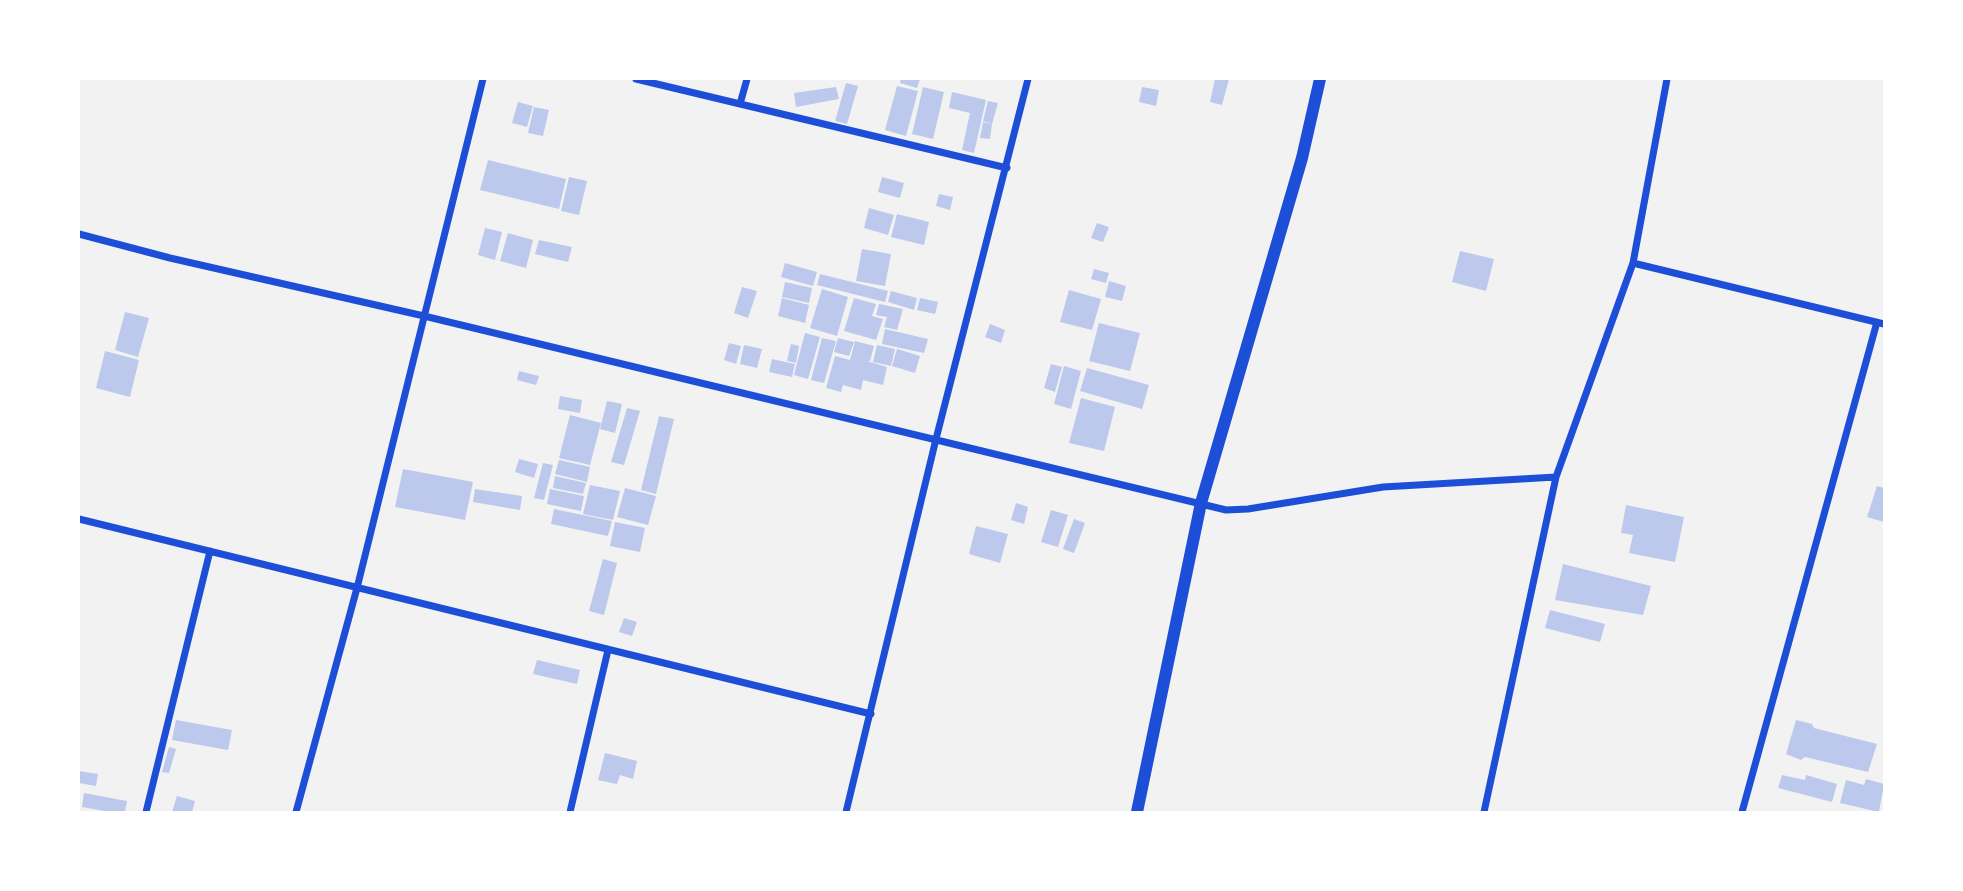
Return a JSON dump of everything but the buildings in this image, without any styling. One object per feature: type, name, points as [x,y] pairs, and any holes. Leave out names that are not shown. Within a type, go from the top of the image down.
[{"type":"street","points":[[296,812],[357,587],[483,79]]},
{"type":"street","points":[[636,79],[1007,168]]},
{"type":"street","points":[[740,104],[747,79]]},
{"type":"street","points":[[846,812],[936,439],[1028,79]]},
{"type":"street","points":[[1137,812],[1201,503],[1302,158],[1320,79]]},
{"type":"street","points":[[1484,812],[1556,477],[1633,263],[1667,79]]},
{"type":"street","points":[[79,234],[1226,510],[1248,509],[1383,487],[1556,477]]},
{"type":"street","points":[[1633,263],[1881,323],[1742,812]]},
{"type":"street","points":[[79,519],[871,714]]},
{"type":"street","points":[[146,812],[209,551]]},
{"type":"street","points":[[570,812],[608,650]]}]
